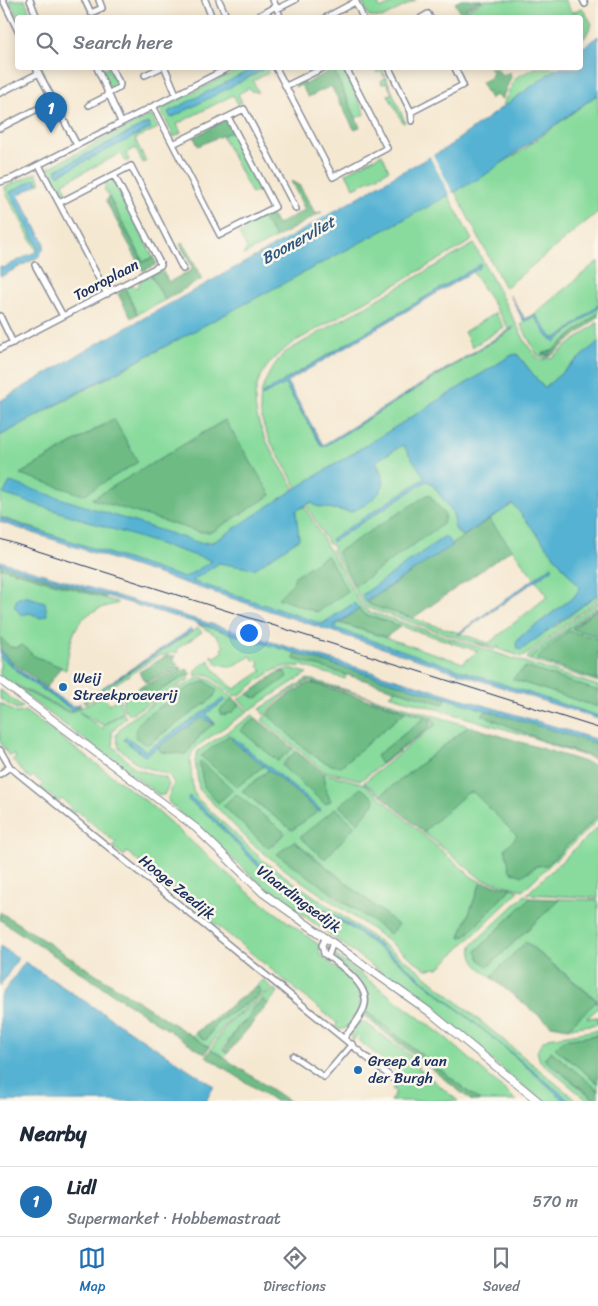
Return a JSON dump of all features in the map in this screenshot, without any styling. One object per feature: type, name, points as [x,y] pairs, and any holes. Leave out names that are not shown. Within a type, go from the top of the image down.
[{"type":"street","points":[[30,0],[36,15]]},
{"type":"street","points":[[85,0],[91,13],[102,8],[99,0]]},
{"type":"street","points":[[205,0],[211,15]]},
{"type":"street","points":[[218,0],[226,15]]},
{"type":"street","points":[[273,0],[280,15]]},
{"type":"street","points":[[261,15],[295,0]]},
{"type":"street","points":[[2,1],[15,25]]},
{"type":"street","points":[[330,15],[355,1],[362,15]]},
{"type":"street","points":[[0,93],[38,70],[76,145]]},
{"type":"street","points":[[98,70],[121,122]]},
{"type":"street","points":[[89,105],[119,88],[120,84],[112,70]]},
{"type":"street","points":[[145,75],[156,70]]},
{"type":"street","points":[[166,70],[176,94]]},
{"type":"street","points":[[0,182],[13,178],[39,165],[224,70]]},
{"type":"street","points":[[277,70],[333,177],[387,148],[347,70]]},
{"type":"street","points":[[286,86],[318,70]]},
{"type":"street","points":[[389,70],[411,112],[412,121]]},
{"type":"street","points":[[411,112],[463,86],[455,70]]},
{"type":"street","points":[[0,128],[53,101]]},
{"type":"street","points":[[153,106],[220,235],[274,207],[228,117]]},
{"type":"street","points":[[173,144],[244,109],[296,209]]},
{"type":"street","points":[[39,165],[107,294]]},
{"type":"street","points":[[59,203],[131,166],[183,269]]},
{"type":"street","name":"Tooroplaan","points":[[0,350],[161,265],[114,175]]},
{"type":"street","name":"Tooroplaan","points":[[35,265],[63,316]]},
{"type":"street","points":[[0,316],[13,342]]},
{"type":"street","name":"Vlaardingsedijk","points":[[0,680],[196,828],[263,893],[431,1013],[538,1101]]},
{"type":"street","name":"Hooge Zeedijk","points":[[0,750],[10,767],[397,1082]]},
{"type":"street","points":[[0,774],[10,767]]},
{"type":"street","points":[[326,937],[322,950],[353,978],[364,994],[364,1009],[344,1038]]},
{"type":"street","points":[[328,957],[334,942]]},
{"type":"street","points":[[293,1056],[324,1077],[352,1044]]},
{"type":"green space","points":[[9,0],[25,0],[31,15],[17,15]]},
{"type":"green space","points":[[361,0],[377,0],[380,9],[399,0],[416,0],[388,15],[368,15]]},
{"type":"green space","points":[[460,0],[482,0],[466,8],[470,15],[462,15],[455,3]]},
{"type":"green space","points":[[485,0],[565,0],[572,13],[582,8],[592,24],[583,38],[583,15],[472,15],[468,9]]},
{"type":"green space","points":[[101,70],[109,70],[116,83],[108,88]]},
{"type":"green space","points":[[238,70],[250,70],[169,112],[171,118],[262,70],[268,70],[268,73],[253,81],[258,92],[251,91],[249,88],[238,94],[242,102],[238,104],[233,95],[177,124],[181,133],[174,137],[160,109]]},
{"type":"green space","points":[[333,70],[360,127],[354,129],[331,86],[308,97],[301,85],[296,87],[294,85],[302,80],[305,84]]},
{"type":"green space","points":[[334,70],[344,70],[365,114],[356,118]]},
{"type":"green space","points":[[375,70],[383,70],[405,122],[403,123],[388,95],[392,93],[387,83],[382,84],[381,81],[385,78],[381,71],[377,73]]},
{"type":"green space","points":[[491,70],[498,70],[502,76],[510,72],[511,77],[502,99],[495,95],[490,99],[481,82],[489,79],[493,73]]},
{"type":"green space","points":[[531,70],[554,70],[487,119],[502,107],[515,78]]},
{"type":"green space","points":[[598,94],[598,212],[505,288],[455,192],[520,152]]},
{"type":"green space","points":[[151,115],[158,128],[135,139],[146,162],[143,163],[135,148],[126,153],[129,160],[126,162],[121,153],[63,183],[67,192],[61,195],[48,168]],"holes":[[[147,123],[150,128],[58,175],[56,170]]]},
{"type":"green space","points":[[227,119],[232,131],[198,146],[194,137]]},
{"type":"green space","points":[[232,131],[262,189],[252,194],[222,136]]},
{"type":"green space","points":[[382,154],[389,170],[354,188],[346,173]]},
{"type":"green space","points":[[36,173],[41,182],[38,184],[37,179],[10,192],[38,247],[37,251],[7,195],[5,187]]},
{"type":"green space","points":[[111,179],[114,181],[153,257],[144,262],[104,188],[106,186],[104,182],[107,181],[109,184],[112,182]]},
{"type":"green space","points":[[291,181],[300,186],[315,213],[322,212],[276,238],[262,217],[270,213],[277,225],[305,210]]},
{"type":"green space","points":[[448,195],[472,240],[470,242],[296,341],[274,358],[261,376],[256,394],[256,412],[271,449],[295,489],[216,541],[200,543],[217,562],[254,569],[296,511],[304,506],[363,608],[370,612],[598,686],[598,691],[526,667],[512,679],[598,707],[598,716],[330,629],[340,623],[463,663],[478,651],[449,642],[450,640],[447,641],[364,614],[354,603],[320,625],[0,517],[0,436]],"holes":[[[113,419],[137,462],[20,474]],[[225,420],[208,533],[93,499]],[[293,583],[317,612],[279,598]]]},
{"type":"green space","points":[[109,197],[143,262],[153,257],[157,264],[143,271],[106,201]]},
{"type":"green space","points":[[262,217],[276,238],[243,255],[247,248],[239,234],[246,230],[244,226]]},
{"type":"green space","points":[[183,242],[202,279],[165,300],[151,275],[161,269],[169,282],[193,269],[180,244]]},
{"type":"green space","points":[[474,244],[526,343],[536,357],[542,360],[553,357],[598,322],[598,342],[544,388],[517,354],[512,355],[297,488],[268,437],[262,421],[260,406],[262,390],[270,372],[284,353]],"holes":[[[472,271],[509,329],[513,329],[322,447],[283,381]]]},
{"type":"green space","points":[[598,261],[598,313],[552,351],[543,353],[546,356],[552,355],[545,358],[537,355],[521,325]]},
{"type":"green space","points":[[151,275],[165,300],[137,314],[125,288],[133,284],[135,288],[140,285],[138,282]]},
{"type":"green space","points":[[125,288],[137,314],[131,318],[118,294]]},
{"type":"green space","points":[[495,313],[504,327],[472,347],[464,332]]},
{"type":"green space","points":[[598,313],[598,317],[552,355],[541,354],[552,351]]},
{"type":"green space","points":[[114,419],[138,462],[83,495],[20,474]]},
{"type":"green space","points":[[225,420],[271,495],[212,532],[199,532],[92,499]]},
{"type":"green space","points":[[403,444],[453,513],[457,533],[463,536],[453,545],[445,536],[365,601],[370,605],[459,633],[458,635],[461,634],[489,643],[548,596],[489,519],[513,504],[580,588],[574,597],[544,619],[555,627],[598,594],[598,599],[523,657],[498,649],[499,646],[497,648],[475,642],[495,650],[365,607],[332,550],[334,547],[328,543],[306,505],[312,502],[316,506],[351,512],[382,475],[376,461]]},
{"type":"green space","points":[[429,494],[445,515],[443,524],[355,586],[337,552]]},
{"type":"green space","points":[[489,519],[512,549],[413,618],[370,605],[367,602]]},
{"type":"green space","points":[[327,555],[348,591],[317,612],[278,598],[293,583],[295,576]]},
{"type":"green space","points":[[0,564],[106,596],[105,598],[0,567]]},
{"type":"green space","points":[[0,567],[117,602],[117,604],[103,607],[84,618],[73,635],[66,670],[34,656],[23,645],[16,648],[10,647],[0,637]]},
{"type":"green space","points":[[598,601],[598,605],[530,659],[598,607],[572,629],[598,636],[598,639],[569,631],[537,659],[598,680],[598,682],[527,659],[529,655]]},
{"type":"green space","points":[[598,608],[598,636],[572,629]]},
{"type":"green space","points":[[359,609],[363,614],[401,626],[386,637],[340,623]]},
{"type":"green space","points":[[197,624],[296,653],[294,659],[346,674],[345,679],[300,665],[300,667],[283,667],[268,674],[241,694],[235,696],[209,675],[196,676],[195,670],[209,660],[220,676],[235,689],[262,671],[258,666],[260,664],[257,659],[254,661],[251,656],[231,667],[216,663],[211,655],[215,657],[223,652],[221,649],[224,647],[217,636]]},
{"type":"green space","points":[[198,628],[202,632],[177,649],[178,652],[158,656],[84,703],[83,701]]},
{"type":"green space","points":[[569,631],[598,639],[598,680],[536,659]]},
{"type":"green space","points":[[0,637],[10,647],[16,648],[23,645],[34,656],[61,667],[46,688],[7,658],[0,649]]},
{"type":"green space","points":[[296,653],[446,698],[444,704],[294,659]]},
{"type":"green space","points":[[0,655],[23,676],[72,710],[80,703],[80,707],[73,711],[68,711],[4,679],[0,676]]},
{"type":"green space","points":[[166,656],[176,656],[173,659],[181,668],[145,682],[139,672]]},
{"type":"green space","points":[[526,667],[598,691],[598,707],[512,679]]},
{"type":"green space","points":[[290,668],[307,673],[250,710],[238,699],[248,694],[254,698],[285,672],[278,672]]},
{"type":"green space","points":[[182,669],[184,671],[187,669],[191,673],[148,697],[144,689],[139,687]]},
{"type":"green space","points":[[278,672],[285,672],[287,677],[257,698],[248,694]]},
{"type":"green space","points":[[191,673],[188,680],[129,715],[122,705],[124,698],[132,696],[139,687],[144,689],[149,697]]},
{"type":"green space","points":[[201,677],[212,681],[233,698],[220,710],[225,716],[240,704],[248,711],[200,744],[192,752],[190,760],[193,791],[198,799],[265,862],[415,967],[577,1101],[542,1101],[405,990],[262,885],[169,803],[168,798],[174,783],[169,775],[139,765],[119,748],[116,736],[121,728],[130,720],[141,711]],"holes":[[[205,681],[213,698],[148,744],[170,701]],[[204,712],[215,723],[202,733],[186,754],[161,752],[158,747],[145,756],[124,740],[126,737],[146,751]]]},
{"type":"green space","points":[[307,679],[370,697],[308,681],[282,697],[264,715],[260,709]]},
{"type":"green space","points":[[205,681],[217,690],[213,698],[148,744],[135,737],[138,725],[142,719],[186,689]]},
{"type":"green space","points":[[308,683],[406,711],[341,766],[332,765],[313,755],[267,714],[284,698]]},
{"type":"green space","points":[[15,686],[70,713],[103,696],[109,704],[119,698],[121,702],[119,704],[124,711],[103,725],[79,712],[103,729],[104,725],[123,713],[126,717],[112,732],[113,746],[136,769],[166,778],[169,785],[164,795],[159,795]]},
{"type":"green space","points":[[394,689],[443,704],[446,698],[488,710],[483,715],[556,746],[598,760],[550,745],[532,737],[389,695],[392,694]]},
{"type":"green space","points":[[0,690],[23,707],[16,709],[0,699]]},
{"type":"green space","points":[[371,697],[469,726],[381,795],[364,782],[436,724],[434,719],[371,699]]},
{"type":"green space","points":[[233,698],[240,704],[232,713],[221,715],[220,710]]},
{"type":"green space","points":[[0,703],[16,713],[25,711],[146,801],[249,893],[319,945],[320,955],[346,976],[360,993],[360,1010],[346,1028],[339,1030],[335,1027],[337,1023],[207,917],[204,921],[190,909],[192,905],[127,852],[124,856],[113,847],[116,843],[76,810],[72,813],[69,810],[71,807],[62,799],[59,802],[40,788],[43,784],[33,776],[30,779],[12,760],[16,758],[14,754],[9,756],[0,742]]},
{"type":"green space","points":[[488,710],[598,744],[598,758],[556,746],[482,715]]},
{"type":"green space","points":[[406,711],[426,717],[376,756],[431,721],[429,718],[434,721],[434,725],[361,780],[324,771],[262,720],[267,714],[322,761],[341,766]]},
{"type":"green space","points":[[204,712],[215,723],[202,733],[186,754],[161,752],[158,747],[203,716]]},
{"type":"green space","points":[[253,715],[256,718],[241,730],[278,761],[293,748],[296,751],[282,764],[331,801],[326,791],[324,773],[365,784],[472,877],[481,882],[460,937],[466,936],[511,888],[519,891],[439,968],[426,969],[288,872],[250,842],[199,789],[195,761],[198,751]],"holes":[[[270,769],[292,830],[242,791]],[[223,806],[279,841],[268,848]],[[295,841],[398,925],[390,934],[369,918],[333,896]]]},
{"type":"green space","points":[[426,717],[431,721],[429,727],[381,764],[376,756]]},
{"type":"green space","points":[[256,718],[293,748],[278,761],[240,730]]},
{"type":"green space","points":[[469,726],[598,766],[598,816],[547,865],[536,866],[522,876],[510,871],[505,848],[517,836],[473,792],[467,793],[423,832],[381,795]]},
{"type":"green space","points":[[229,735],[265,765],[237,787],[201,756]]},
{"type":"green space","points":[[296,751],[324,773],[326,791],[331,801],[325,804],[282,766]]},
{"type":"green space","points":[[201,761],[233,790],[218,803],[204,787],[199,763]]},
{"type":"green space","points":[[270,769],[319,811],[292,830],[242,791]]},
{"type":"green space","points":[[361,788],[374,798],[375,802],[358,823],[339,806]]},
{"type":"green space","points":[[473,792],[518,836],[529,872],[536,866],[547,865],[598,816],[598,820],[523,890],[481,879],[423,832],[467,793]]},
{"type":"green space","points":[[236,794],[285,834],[268,848],[223,806]]},
{"type":"green space","points":[[336,808],[355,826],[325,859],[300,837]]},
{"type":"green space","points":[[598,827],[598,898],[527,894],[530,891]]},
{"type":"green space","points":[[294,841],[398,925],[390,934],[277,854]]},
{"type":"green space","points":[[481,882],[511,888],[466,936],[460,937]]},
{"type":"green space","points":[[525,895],[530,898],[476,951],[487,966],[490,965],[560,899],[598,900],[598,1008],[587,1018],[598,1017],[598,1024],[568,1028],[597,1000],[526,942],[493,974],[493,979],[474,961],[472,945]]},
{"type":"green space","points":[[530,898],[560,899],[487,966],[480,960],[476,951]]},
{"type":"green space","points":[[0,912],[209,1047],[205,1054],[0,920]]},
{"type":"green space","points":[[526,942],[597,1001],[568,1028],[551,1025],[493,979],[493,974]]},
{"type":"green space","points":[[334,954],[446,1038],[517,1101],[480,1101],[366,1011],[369,1001],[368,992],[358,978],[337,960]]},
{"type":"green space","points":[[263,980],[272,988],[227,1022],[209,1047],[192,1036],[195,1033],[201,1038],[211,1034],[212,1027],[217,1022],[258,996],[260,988],[256,986]]},
{"type":"green space","points":[[256,986],[261,991],[258,996],[217,1022],[207,1039],[204,1040],[195,1033]]},
{"type":"green space","points":[[274,989],[278,992],[268,1004],[264,1000],[252,1009],[249,1018],[238,1027],[223,1049],[228,1053],[224,1057],[211,1049],[228,1023]]},
{"type":"green space","points":[[264,1000],[268,1004],[228,1053],[224,1051],[238,1027],[249,1019],[252,1009]]},
{"type":"green space","points":[[366,1011],[480,1101],[472,1101],[364,1016]]},
{"type":"green space","points":[[364,1022],[418,1061],[418,1068],[458,1101],[390,1101],[396,1092],[392,1089],[399,1080],[396,1077],[399,1073],[358,1040],[360,1037],[357,1036],[353,1041],[351,1035],[358,1023]]},
{"type":"green space","points":[[598,1030],[598,1035],[563,1040],[555,1048],[598,1083],[598,1090],[551,1051],[544,1059],[596,1101],[588,1101],[540,1061],[537,1052],[542,1042],[548,1038]]},
{"type":"green space","points":[[598,1035],[598,1083],[555,1048],[563,1040]]},
{"type":"green space","points":[[211,1049],[289,1101],[275,1101],[213,1061],[206,1056]]},
{"type":"green space","points":[[551,1051],[598,1090],[598,1101],[544,1059]]},
{"type":"water","name":"Boonervliet","points":[[598,36],[598,94],[485,175],[0,436],[0,401],[95,345],[298,233],[394,176],[443,150],[554,70],[583,70],[583,47]]},
{"type":"water","points":[[250,70],[263,70],[171,118],[168,112]]},
{"type":"water","points":[[148,123],[151,128],[58,175],[56,170]]},
{"type":"water","points":[[35,179],[38,184],[18,195],[44,242],[44,248],[38,257],[2,276],[0,275],[0,266],[3,268],[37,251],[38,247],[10,192]]},
{"type":"water","points":[[481,264],[479,268],[287,382],[323,445],[514,327],[325,446],[321,445],[285,384],[262,396],[262,394]]},
{"type":"water","points":[[510,295],[525,319],[535,314],[553,339],[565,333],[598,305],[598,308],[555,342],[548,337],[534,316],[524,322]]},
{"type":"water","points":[[598,342],[598,594],[521,650],[518,649],[516,643],[521,636],[574,597],[580,588],[513,504],[463,536],[455,529],[453,513],[432,484],[427,481],[332,542],[331,539],[425,478],[403,445],[376,461],[384,483],[379,493],[367,504],[351,512],[316,506],[311,502],[296,511],[299,539],[254,569],[219,563],[192,581],[323,624],[354,603],[359,609],[335,625],[335,628],[598,716],[598,719],[0,522],[0,518],[184,578],[212,561],[3,494],[10,482],[200,543],[212,543],[295,489],[512,355],[517,354],[544,388]]},
{"type":"water","points":[[445,536],[453,545],[365,602],[362,595]]},
{"type":"water","points":[[0,561],[550,725],[598,740],[598,744],[0,564]]},
{"type":"water","points":[[552,566],[552,569],[457,634]]},
{"type":"water","points":[[24,596],[45,602],[47,615],[40,618],[30,613],[21,615],[14,606],[17,599]]},
{"type":"water","points":[[191,629],[192,631],[84,700]]},
{"type":"water","points":[[0,649],[14,665],[33,680],[72,706],[80,705],[72,710],[23,676],[1,657]]},
{"type":"water","points":[[224,698],[226,700],[206,714],[215,725],[202,717],[145,756],[124,740],[126,737],[146,751]]},
{"type":"water","points":[[233,737],[321,810],[320,812],[232,740]]},
{"type":"water","points":[[189,796],[212,816],[254,859],[304,898],[357,929],[396,958],[497,1041],[400,963],[351,928],[305,901],[255,863],[210,817],[188,800]]},
{"type":"water","points":[[0,946],[17,957],[17,960],[0,986]]},
{"type":"water","points":[[25,962],[214,1086],[206,1101],[0,1101],[0,997]]},
{"type":"water","points":[[497,1041],[570,1101],[563,1099]]},
{"type":"pier","points":[[432,153],[454,195],[451,197],[429,155]]},
{"type":"tram line","points":[[0,539],[598,728]]},
{"type":"place","name":"Lidl","points":[[51,133]]},
{"type":"place","name":"Weij Streekproeverij","points":[[63,687]]},
{"type":"place","name":"Greep & van der Burgh","points":[[358,1070]]}]
